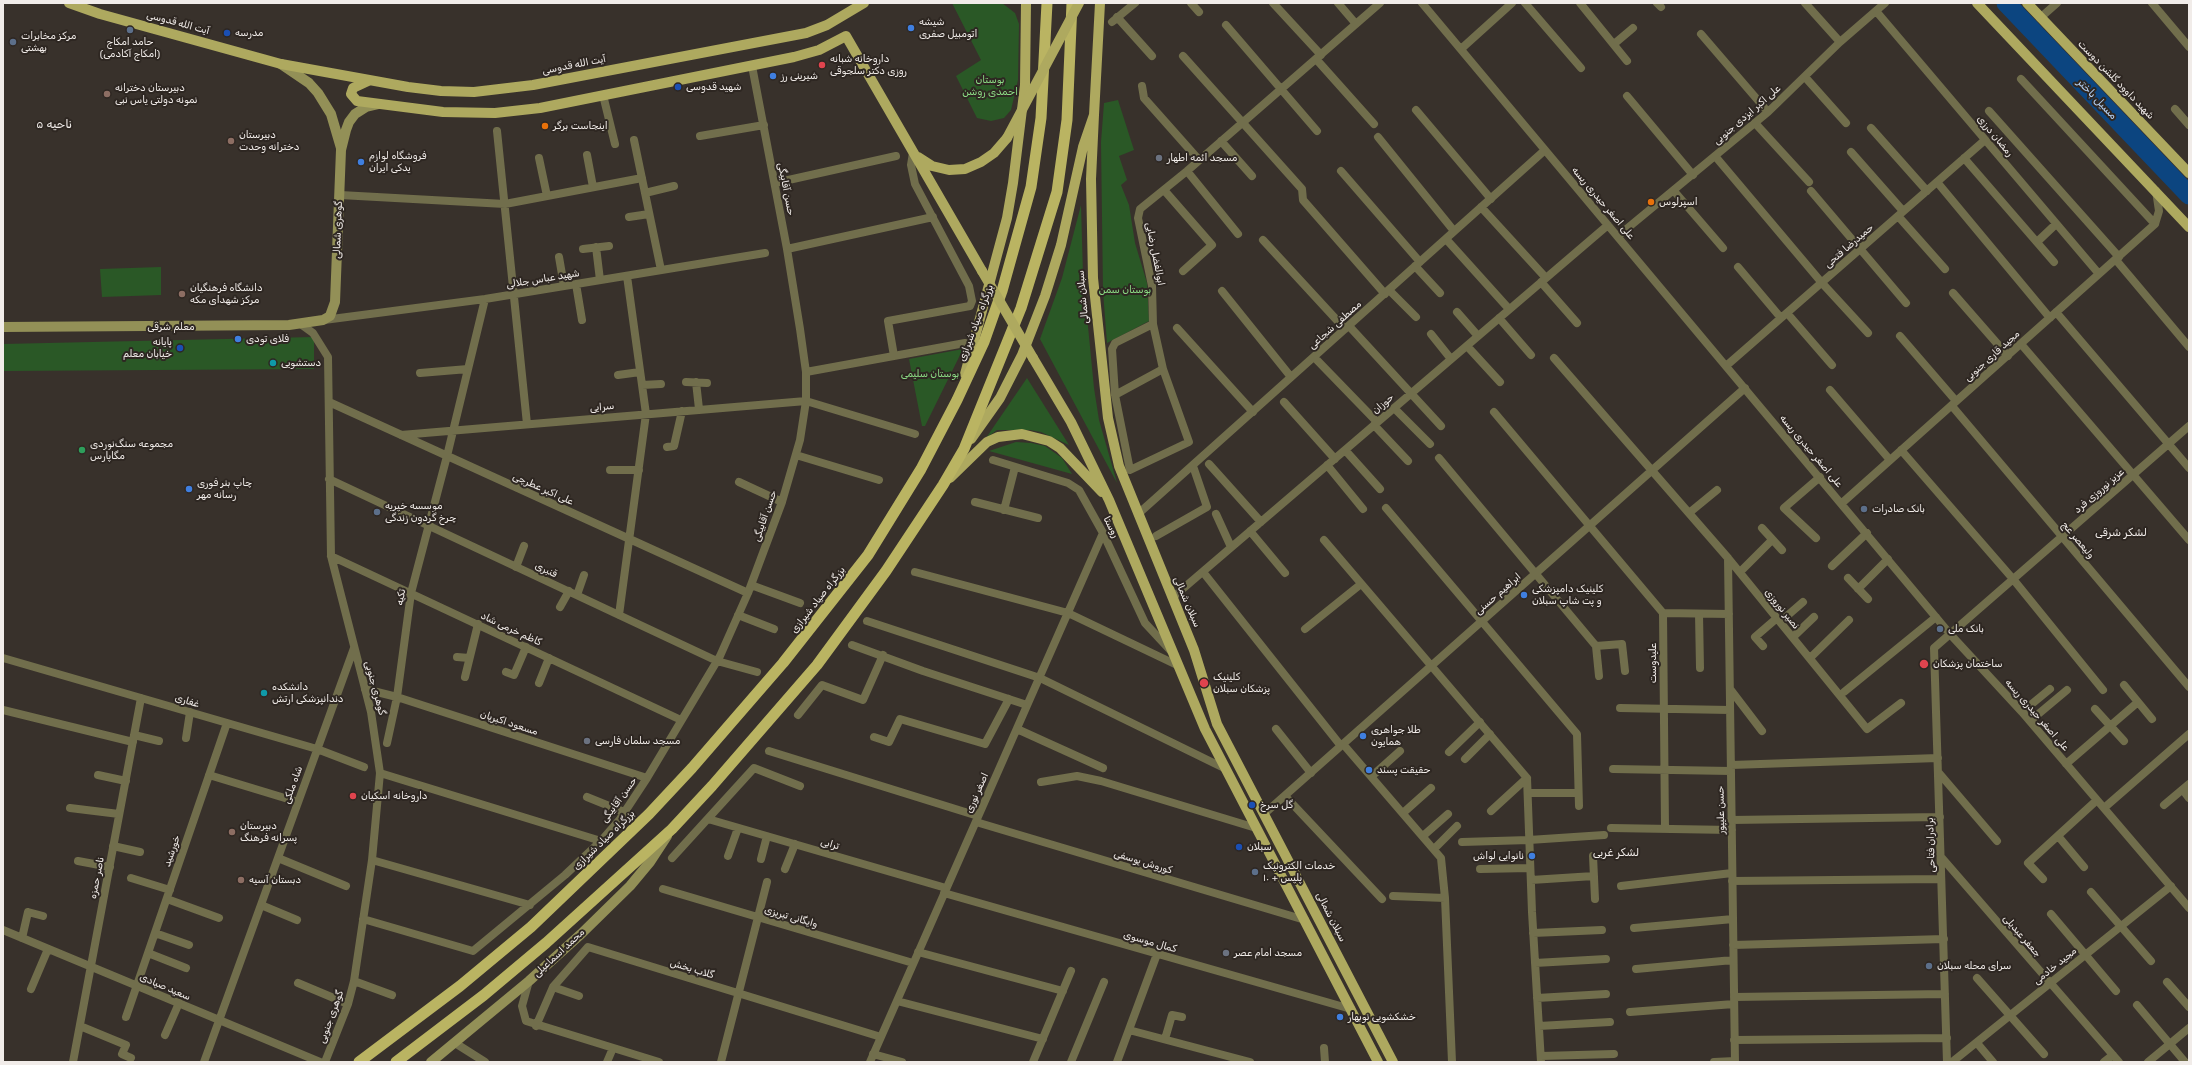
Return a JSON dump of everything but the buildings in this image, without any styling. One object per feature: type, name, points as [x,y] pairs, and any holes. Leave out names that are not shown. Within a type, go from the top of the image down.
[{"type":"highway","name":"بزرگراه صیاد شیرازی","points":[[359,1062],[460,986],[531,927],[649,814],[692,768],[783,663],[868,555],[921,468],[957,400],[984,342],[1013,256],[1031,187],[1041,118],[1047,3]]},
{"type":"highway","points":[[396,1062],[484,994],[540,947],[672,829],[717,781],[818,665],[886,571],[943,485],[964,449],[1021,308],[1057,192],[1067,120],[1072,3]]},
{"type":"main road","name":"آیت الله قدوسی","points":[[69,3],[100,14],[281,64],[368,81],[441,91],[474,92],[533,85],[806,33],[827,25],[864,3]]},
{"type":"main road","points":[[957,400],[975,341],[1007,218],[1012,190],[1025,85],[1026,3]]},
{"type":"main road","points":[[913,153],[932,166],[949,170],[965,169],[981,162],[994,153],[1007,138],[1079,3]]},
{"type":"main road","name":"سبلان شمالی","points":[[1100,3],[1090,217],[1093,278],[1108,418],[1120,466],[1138,514],[1194,650],[1217,724],[1393,1062]]},
{"type":"main road","points":[[1977,3],[2156,190],[2189,227]]},
{"type":"main road","name":"شهید داوود گلشن دوست","points":[[2026,3],[2189,173]]},
{"type":"main road","points":[[368,81],[353,88],[351,94],[357,101],[442,112],[495,113],[540,108],[752,66],[811,52],[846,36],[1074,429],[1110,500],[1205,729],[1378,1062]]},
{"type":"main road","name":"آیت الله قدوسی","points":[[281,64],[309,83],[318,93],[331,114],[341,150]]},
{"type":"main road","points":[[341,150],[351,118],[366,107],[384,104]]},
{"type":"main road","points":[[964,449],[1011,379],[1035,324],[1061,245],[1083,146],[1094,115]]},
{"type":"main road","name":"گوهری شمالی","points":[[334,310],[341,150]]},
{"type":"main road","name":"معلم شرقی","points":[[3,327],[302,325],[323,320],[330,316],[334,310]]},
{"type":"main road","points":[[943,485],[987,442],[998,438],[1022,434],[1049,441],[1060,448],[1110,500]]},
{"type":"main road","points":[[1254,823],[1264,814]]},
{"type":"main road","name":"محمد اسماعیلی","points":[[431,1062],[529,981],[630,886],[650,862],[672,829]]},
{"type":"street","points":[[1135,3],[1114,19],[1152,56]]},
{"type":"street","points":[[1191,3],[1199,12]]},
{"type":"street","points":[[1273,3],[1374,124]]},
{"type":"street","points":[[1338,3],[1356,24]]},
{"type":"street","name":"ابوالفضل رضایی","points":[[1153,324],[1115,343],[1112,349],[1115,395],[1130,470],[1189,442],[1163,369],[1153,324],[1152,286],[1138,213],[1142,206],[1187,171],[1380,3]]},
{"type":"street","name":"علی اصغر حیدری ریسه","points":[[1422,3],[1842,503],[1950,634],[2030,721],[2189,907]]},
{"type":"street","points":[[1461,50],[1512,3]]},
{"type":"street","points":[[1525,3],[1581,68]]},
{"type":"street","points":[[1580,3],[1627,60]]},
{"type":"street","points":[[1804,3],[1840,42]]},
{"type":"street","name":"علی اکبر ایزدی جنوبی","points":[[1618,236],[1768,112],[1840,42],[1885,3]]},
{"type":"street","points":[[2040,18],[2057,3]]},
{"type":"street","points":[[2152,3],[2189,46]]},
{"type":"street","name":"رمضان درزی","points":[[1876,11],[2099,274]]},
{"type":"street","points":[[1226,26],[1318,132]]},
{"type":"street","points":[[1614,44],[1633,28]]},
{"type":"street","points":[[1701,34],[1768,112]]},
{"type":"street","points":[[1183,56],[1302,189],[1303,200],[1387,292],[1416,317]]},
{"type":"street","name":"حسن آقابیگی","points":[[363,919],[473,951],[530,905],[601,841],[624,812],[647,778],[717,661],[738,616],[782,502],[796,455],[806,401],[806,372],[787,249],[752,66]]},
{"type":"street","points":[[1805,77],[1846,123]]},
{"type":"street","points":[[2021,79],[2155,224]]},
{"type":"street","points":[[1142,86],[1144,98],[1199,160]]},
{"type":"street","points":[[603,95],[615,144]]},
{"type":"street","points":[[1626,96],[1693,175]]},
{"type":"street","points":[[2175,109],[2189,125]]},
{"type":"street","points":[[1416,110],[1491,199]]},
{"type":"street","points":[[1989,111],[2117,258],[2189,346]]},
{"type":"street","points":[[1756,122],[1809,182]]},
{"type":"street","points":[[700,136],[764,125]]},
{"type":"street","points":[[1870,128],[1927,191]]},
{"type":"street","points":[[497,131],[515,294],[527,424]]},
{"type":"street","points":[[1378,137],[1454,231]]},
{"type":"street","points":[[634,140],[661,270]]},
{"type":"street","name":"حمیدرضا فتحی","points":[[1726,366],[1985,140]]},
{"type":"street","points":[[1221,141],[1252,176]]},
{"type":"street","name":"مصطفی شجاعی","points":[[1138,514],[1545,150]]},
{"type":"street","points":[[1850,152],[1945,269]]},
{"type":"street","points":[[894,356],[888,321],[970,306],[972,301],[972,291],[912,174],[913,153]]},
{"type":"street","points":[[587,155],[593,187]]},
{"type":"street","points":[[775,183],[896,156]]},
{"type":"street","points":[[1715,156],[1822,283],[1868,333]]},
{"type":"street","points":[[538,158],[547,196]]},
{"type":"street","points":[[1964,158],[2054,262]]},
{"type":"street","points":[[1341,170],[1440,293]]},
{"type":"street","points":[[1187,171],[1238,234]]},
{"type":"street","points":[[340,195],[505,204],[642,178]]},
{"type":"street","points":[[1937,182],[2189,468]]},
{"type":"street","points":[[645,193],[674,186]]},
{"type":"street","points":[[1164,190],[1212,246],[1183,271]]},
{"type":"street","points":[[2155,224],[2159,211],[2156,190]]},
{"type":"street","points":[[1674,191],[1723,248]]},
{"type":"street","points":[[1811,191],[1906,303]]},
{"type":"street","points":[[1481,207],[1543,280],[1577,323]]},
{"type":"street","points":[[629,217],[649,214]]},
{"type":"street","points":[[787,249],[933,217]]},
{"type":"street","points":[[2037,242],[2056,224]]},
{"type":"street","name":"مجید قاری جنوبی","points":[[1842,503],[2155,224]]},
{"type":"street","name":"حوزان","points":[[1172,598],[1608,225]]},
{"type":"street","points":[[1446,238],[1509,309]]},
{"type":"street","points":[[1263,240],[1441,426]]},
{"type":"street","points":[[583,249],[609,246]]},
{"type":"street","points":[[596,247],[600,280]]},
{"type":"street","name":"شهید عباس جلالی","points":[[323,320],[485,299],[765,252]]},
{"type":"street","points":[[559,256],[564,286]]},
{"type":"street","points":[[1738,267],[1832,365]]},
{"type":"street","points":[[619,615],[646,414],[627,276]]},
{"type":"street","points":[[576,284],[582,320]]},
{"type":"street","points":[[1222,290],[1291,377]]},
{"type":"street","points":[[1953,293],[2008,356]]},
{"type":"street","name":"تکیه","points":[[387,743],[397,697],[411,593],[454,430],[485,299]]},
{"type":"street","points":[[1457,312],[1478,336]]},
{"type":"street","points":[[1499,318],[1531,355]]},
{"type":"street","name":"گوهری جنوبی","points":[[302,325],[313,333],[328,357],[331,556],[365,688],[374,728],[380,773],[372,860],[354,981],[348,1004],[325,1062]]},
{"type":"street","points":[[1177,328],[1253,412]]},
{"type":"street","points":[[1431,334],[1452,359]]},
{"type":"street","name":"ولیعصر عج","points":[[1900,336],[2062,536],[2189,687]]},
{"type":"street","points":[[806,372],[965,343]]},
{"type":"street","points":[[2021,344],[2189,540]]},
{"type":"street","points":[[1467,346],[1500,382]]},
{"type":"street","points":[[1314,357],[1376,424],[1408,462]]},
{"type":"street","name":"نصیر نوروزی","points":[[1554,358],[1740,572],[1867,729],[1901,703]]},
{"type":"street","points":[[420,372],[468,369]]},
{"type":"street","points":[[1115,395],[1163,369]]},
{"type":"street","points":[[618,375],[640,372]]},
{"type":"street","points":[[686,382],[707,383]]},
{"type":"street","points":[[696,382],[699,409]]},
{"type":"street","points":[[642,385],[661,384]]},
{"type":"street","name":"ابراهیم حسنی","points":[[1264,814],[1745,388]]},
{"type":"street","points":[[1830,390],[1890,460]]},
{"type":"street","points":[[806,401],[915,434]]},
{"type":"street","name":"سرایی","points":[[401,435],[682,410],[806,401]]},
{"type":"street","name":"علی اکبر عطرچی","points":[[329,402],[748,593]]},
{"type":"street","points":[[1284,402],[1335,458]]},
{"type":"street","points":[[1394,408],[1430,444]]},
{"type":"street","points":[[667,447],[674,446],[682,410]]},
{"type":"street","points":[[1494,412],[1589,527],[1663,613],[1729,614]]},
{"type":"street","name":"عزیز نوروزی فرد","points":[[1950,634],[2189,426]]},
{"type":"street","points":[[1346,450],[1380,489]]},
{"type":"street","points":[[1901,450],[2013,579],[2103,690]]},
{"type":"street","points":[[796,455],[879,480]]},
{"type":"street","points":[[1439,458],[1596,646],[1600,676]]},
{"type":"street","name":"روستا","points":[[993,460],[1075,486],[1079,490],[1103,533],[1145,623],[1172,651]]},
{"type":"street","points":[[1209,464],[1261,522]]},
{"type":"street","points":[[1327,465],[1363,509]]},
{"type":"street","points":[[1156,536],[1205,509],[1207,504],[1193,466]]},
{"type":"street","points":[[1004,510],[1015,467]]},
{"type":"street","points":[[610,470],[638,470]]},
{"type":"street","points":[[1816,538],[1784,508],[1820,477]]},
{"type":"street","name":"قنبری","points":[[329,479],[717,661],[757,672]]},
{"type":"street","points":[[739,482],[782,502]]},
{"type":"street","points":[[1689,513],[1717,490]]},
{"type":"street","points":[[975,502],[1038,518]]},
{"type":"street","points":[[1386,508],[1576,734],[1579,806]]},
{"type":"street","points":[[1216,514],[1231,548]]},
{"type":"street","points":[[1762,528],[1782,550]]},
{"type":"street","points":[[1250,531],[1285,573]]},
{"type":"street","name":"اصغر نوری","points":[[870,1062],[1103,533]]},
{"type":"street","points":[[1832,566],[1867,533]]},
{"type":"street","points":[[1324,540],[1527,778],[1533,933],[1541,1059],[1614,1054]]},
{"type":"street","points":[[1740,572],[1772,540]]},
{"type":"street","points":[[516,567],[524,546]]},
{"type":"street","name":"کاظم خرمی شاد","points":[[331,556],[682,720]]},
{"type":"street","name":"حسن علیپور","points":[[1728,558],[1734,1061]]},
{"type":"street","points":[[1858,589],[1888,559]]},
{"type":"street","points":[[915,572],[1068,613],[1179,666]]},
{"type":"street","points":[[1203,572],[1342,745],[1372,776],[1434,849],[1442,861],[1452,1062]]},
{"type":"street","points":[[560,607],[573,593],[584,575]]},
{"type":"street","points":[[1848,578],[1868,599]]},
{"type":"street","points":[[1306,629],[1361,584]]},
{"type":"street","points":[[751,585],[800,603]]},
{"type":"street","points":[[1763,646],[1755,637],[1803,602]]},
{"type":"street","name":"علیدوست","points":[[1663,613],[1665,828]]},
{"type":"street","points":[[1699,614],[1700,668]]},
{"type":"street","points":[[738,616],[774,629]]},
{"type":"street","points":[[1793,637],[1814,617]]},
{"type":"street","points":[[1844,692],[1936,617]]},
{"type":"street","points":[[1810,658],[1849,620]]},
{"type":"street","points":[[867,621],[1040,678],[1226,769]]},
{"type":"street","points":[[465,677],[478,624]]},
{"type":"street","name":"برادران فتاحی","points":[[1947,1062],[1942,858],[1934,648],[1950,634]]},
{"type":"street","points":[[1596,646],[1622,644],[1624,671]]},
{"type":"street","points":[[852,645],[1027,705]]},
{"type":"street","points":[[506,672],[514,675],[526,647]]},
{"type":"street","name":"شاه ملکی","points":[[204,1062],[354,648]]},
{"type":"street","points":[[798,715],[822,685],[863,700],[883,655]]},
{"type":"street","points":[[457,657],[469,658]]},
{"type":"street","name":"غفاری","points":[[3,658],[317,749],[364,767]]},
{"type":"street","points":[[539,683],[549,658]]},
{"type":"street","points":[[2124,685],[2152,719]]},
{"type":"street","name":"مسعود اکبریان","points":[[365,688],[647,778]]},
{"type":"street","points":[[2022,712],[2050,688]]},
{"type":"street","points":[[1730,689],[1762,731]]},
{"type":"street","points":[[2030,721],[2067,690]]},
{"type":"street","name":"ناصر حمزه","points":[[73,1062],[141,698]]},
{"type":"street","points":[[874,737],[889,742],[900,719],[985,744],[1009,699]]},
{"type":"street","points":[[2066,764],[2138,702]]},
{"type":"street","points":[[1620,708],[1730,710]]},
{"type":"street","points":[[2095,709],[2124,741]]},
{"type":"street","points":[[3,710],[134,739],[159,741]]},
{"type":"street","points":[[186,738],[190,712]]},
{"type":"street","points":[[1449,752],[1480,722]]},
{"type":"street","name":"خورشید","points":[[126,1017],[227,723]]},
{"type":"street","points":[[1017,729],[1103,768]]},
{"type":"street","points":[[1276,729],[1311,773]]},
{"type":"street","points":[[1465,759],[1490,734]]},
{"type":"street","points":[[2104,808],[2189,734]]},
{"type":"street","name":"کوروش یوسفی","points":[[769,750],[977,819],[1305,920]]},
{"type":"street","points":[[1372,776],[1400,751]]},
{"type":"street","points":[[1613,769],[1664,771],[1938,758]]},
{"type":"street","points":[[672,858],[754,768],[800,786]]},
{"type":"street","points":[[380,773],[601,841]]},
{"type":"street","points":[[1938,773],[1997,841]]},
{"type":"street","points":[[98,775],[126,781]]},
{"type":"street","points":[[209,775],[298,802]]},
{"type":"street","points":[[1041,782],[1072,776],[1101,781],[1254,823]]},
{"type":"street","points":[[1491,811],[1527,778]]},
{"type":"street","points":[[2164,805],[2186,787],[2189,798]]},
{"type":"street","points":[[1403,812],[1431,788]]},
{"type":"street","points":[[1528,793],[1578,793]]},
{"type":"street","points":[[1285,796],[1382,899]]},
{"type":"street","points":[[587,797],[624,812]]},
{"type":"street","points":[[2043,879],[2028,863],[2098,800]]},
{"type":"street","points":[[70,808],[119,814]]},
{"type":"street","points":[[1423,836],[1448,814]]},
{"type":"street","points":[[1731,820],[1940,817]]},
{"type":"street","name":"ترابی","points":[[708,819],[795,844],[945,891]]},
{"type":"street","points":[[1434,849],[1457,826]]},
{"type":"street","points":[[728,856],[738,828]]},
{"type":"street","points":[[1611,828],[1732,830]]},
{"type":"street","points":[[1462,842],[1529,840],[1604,835]]},
{"type":"street","points":[[761,859],[767,836]]},
{"type":"street","points":[[2058,836],[2084,867]]},
{"type":"street","points":[[785,869],[795,844]]},
{"type":"street","points":[[114,846],[140,852]]},
{"type":"street","points":[[1593,856],[1595,899]]},
{"type":"street","points":[[278,858],[346,886]]},
{"type":"street","name":"جعفر عبدیلی","points":[[1942,858],[2119,1062]]},
{"type":"street","points":[[372,860],[530,905]]},
{"type":"street","points":[[78,861],[110,867]]},
{"type":"street","points":[[1480,869],[1530,868]]},
{"type":"street","points":[[1531,880],[1594,876]]},
{"type":"street","points":[[1621,886],[1732,877],[1942,879]]},
{"type":"street","points":[[131,878],[170,890]]},
{"type":"street","points":[[721,1062],[767,882]]},
{"type":"street","name":"مجید خادمی","points":[[1952,1062],[2171,886]]},
{"type":"street","name":"وایگانی تبریزی","points":[[663,889],[913,963]]},
{"type":"street","name":"کمال موسوی","points":[[945,891],[1157,954],[1351,1009]]},
{"type":"street","points":[[2091,892],[2151,961]]},
{"type":"street","points":[[1393,896],[1445,898]]},
{"type":"street","points":[[167,899],[219,918]]},
{"type":"street","points":[[261,904],[297,920]]},
{"type":"street","points":[[22,938],[28,912],[42,916]]},
{"type":"street","points":[[2051,914],[2116,991]]},
{"type":"street","points":[[1634,928],[1733,919]]},
{"type":"street","name":"سعید صیادی","points":[[3,930],[320,1062]]},
{"type":"street","points":[[1533,933],[1602,930]]},
{"type":"street","points":[[155,932],[189,945]]},
{"type":"street","points":[[1733,945],[1944,939]]},
{"type":"street","name":"گلاب بخش","points":[[536,1026],[553,987],[588,947],[881,1037]]},
{"type":"street","points":[[31,989],[48,949]]},
{"type":"street","points":[[918,952],[1063,991]]},
{"type":"street","points":[[148,953],[186,968]]},
{"type":"street","points":[[1117,1062],[1157,954]]},
{"type":"street","points":[[1535,963],[1606,960]]},
{"type":"street","points":[[1636,969],[1733,960]]},
{"type":"street","points":[[1033,1062],[1071,971]]},
{"type":"street","points":[[1977,978],[2044,1054]]},
{"type":"street","points":[[354,981],[392,995]]},
{"type":"street","points":[[529,981],[522,1011],[526,1021],[536,1026],[660,1062]]},
{"type":"street","points":[[1071,1062],[1104,982]]},
{"type":"street","points":[[2168,982],[2189,1007]]},
{"type":"street","points":[[298,983],[348,1004]]},
{"type":"street","points":[[553,987],[578,996]]},
{"type":"street","points":[[1537,998],[1606,994]]},
{"type":"street","points":[[1630,1012],[1734,1000],[1945,994]]},
{"type":"street","points":[[897,1001],[1043,1039]]},
{"type":"street","points":[[165,1035],[178,1003]]},
{"type":"street","points":[[2137,1005],[2185,1062]]},
{"type":"street","points":[[1165,1039],[1172,1015],[1182,1017]]},
{"type":"street","points":[[1539,1026],[1610,1022]]},
{"type":"street","points":[[80,1026],[126,1045],[122,1054],[131,1058]]},
{"type":"street","points":[[2148,1062],[2189,1028]]},
{"type":"street","points":[[1129,1030],[1165,1039],[1229,1059],[1250,1062]]},
{"type":"street","points":[[1734,1040],[1947,1038]]},
{"type":"street","points":[[1976,1042],[1993,1062]]},
{"type":"street","points":[[455,1043],[485,1062]]},
{"type":"street","points":[[606,1062],[613,1048]]},
{"type":"street","points":[[1324,1048],[1325,1062]]},
{"type":"street","points":[[873,1054],[902,1062]]},
{"type":"street","points":[[2104,1062],[2113,1055]]},
{"type":"street","points":[[1714,1062],[1734,1061]]},
{"type":"green space","name":"بوستان احمدی روشن","points":[[952,3],[1002,3],[1015,13],[1019,24],[1018,80],[1011,110],[1004,118],[991,121],[977,118],[956,76],[981,60]]},
{"type":"green space","name":"بوستان سمن","points":[[1118,100],[1134,150],[1119,156],[1127,180],[1121,185],[1129,205],[1135,243],[1147,283],[1149,321],[1107,343],[1103,291],[1101,142],[1104,103]]},
{"type":"green space","points":[[1081,205],[1083,275],[1094,388],[1099,420],[1117,483],[1040,339],[1062,278]]},
{"type":"green space","points":[[161,267],[161,295],[102,297],[100,269]]},
{"type":"green space","points":[[314,337],[314,369],[3,371],[3,344]]},
{"type":"green space","name":"بوستان سلیمی","points":[[963,349],[925,426],[922,426],[909,359]]},
{"type":"green space","points":[[1027,378],[1069,445],[1041,432],[1030,430],[997,430],[986,438]]},
{"type":"green space","points":[[1016,442],[1045,446],[1062,458],[1072,474],[989,451]]},
{"type":"waterway","name":"مسیل باختر","points":[[2006,3],[2189,195]]},
{"type":"place","name":"شیشه اتومبیل صفری","points":[[911,28]]},
{"type":"place","name":"حامد امکاج (امکاج آکادمی)","points":[[130,30]]},
{"type":"place","name":"مدرسه","points":[[227,33]]},
{"type":"place","name":"مرکز مخابرات بهشتی","points":[[13,42]]},
{"type":"place","name":"داروخانه شبانه روزی دکتر سلجوقی","points":[[822,65]]},
{"type":"place","name":"شیرینی رز","points":[[773,76]]},
{"type":"place","name":"شهید قدوسی","points":[[678,87]]},
{"type":"place","name":"دبیرستان دخترانه نمونه دولتی یاس نبی","points":[[107,94]]},
{"type":"place","name":"اینجاست برگر","points":[[545,126]]},
{"type":"place","name":"دبیرستان دخترانه وحدت","points":[[231,141]]},
{"type":"place","name":"مسجد ائمه اطهار","points":[[1159,158]]},
{"type":"place","name":"فروشگاه لوازم یدکی ایران","points":[[361,162]]},
{"type":"place","name":"اسپرلوس","points":[[1651,202]]},
{"type":"place","name":"دانشگاه فرهنگیان مرکز شهدای مکه","points":[[182,294]]},
{"type":"place","name":"فلای تودی","points":[[238,339]]},
{"type":"place","name":"پایانه خیابان معلم","points":[[180,348]]},
{"type":"place","name":"دستشویی","points":[[273,363]]},
{"type":"place","name":"مجموعه سنگ‌نوردی مگاپارس","points":[[82,450]]},
{"type":"place","name":"چاپ بنر فوری رسانه مهر","points":[[189,489]]},
{"type":"place","name":"بانک صادرات","points":[[1864,509]]},
{"type":"place","name":"موسسه خیریه چرخ گردون زندگی","points":[[377,512]]},
{"type":"place","name":"کلینیک دامپزشکی و پت شاپ سبلان","points":[[1524,595]]},
{"type":"place","name":"بانک ملی","points":[[1940,629]]},
{"type":"place","name":"ساختمان پزشکان","points":[[1924,664]]},
{"type":"place","name":"کلینیک پزشکان سبلان","points":[[1204,683]]},
{"type":"place","name":"دانشکده دندانپزشکی ارتش","points":[[264,693]]},
{"type":"place","name":"طلا جواهری همایون","points":[[1363,736]]},
{"type":"place","name":"مسجد سلمان فارسی","points":[[587,741]]},
{"type":"place","name":"حقیقت پسند","points":[[1369,770]]},
{"type":"place","name":"داروخانه اسکیان","points":[[353,796]]},
{"type":"place","name":"گل سرخ","points":[[1252,805]]},
{"type":"place","name":"دبیرستان پسرانه فرهنگ","points":[[232,832]]},
{"type":"place","name":"سبلان","points":[[1239,847]]},
{"type":"place","name":"نانوایی لواش","points":[[1532,856]]},
{"type":"place","name":"خدمات الکترونیک پلیس + ۱۰","points":[[1255,872]]},
{"type":"place","name":"دبستان آسیه","points":[[241,880]]},
{"type":"place","name":"مسجد امام عصر","points":[[1226,953]]},
{"type":"place","name":"سرای محله سبلان","points":[[1929,966]]},
{"type":"place","name":"خشکشویی نوبهار","points":[[1340,1017]]},
{"type":"district","name":"ناحیه ۵","points":[[54,125]]},
{"type":"district","name":"لشکر شرقی","points":[[2121,533]]},
{"type":"district","name":"لشکر غربی","points":[[1616,853]]}]
